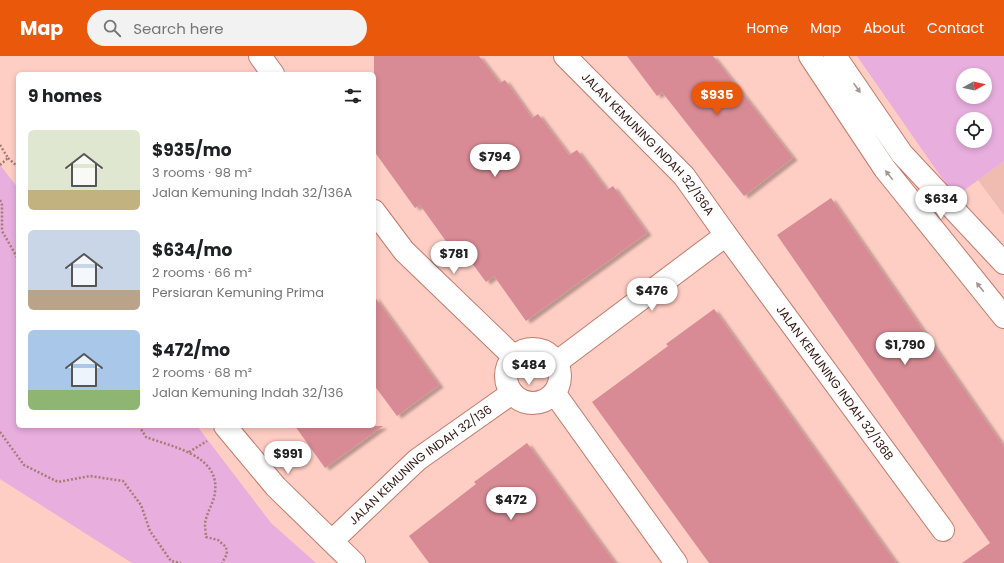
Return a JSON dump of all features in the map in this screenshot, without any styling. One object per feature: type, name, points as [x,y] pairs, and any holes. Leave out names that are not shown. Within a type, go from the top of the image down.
[{"type":"street","points":[[260,56],[272,72]]},
{"type":"street","name":"JALAN KEMUNING INDAH 32/136A","points":[[565,56],[684,176],[726,235]]},
{"type":"street","points":[[810,56],[885,169],[1004,317]]},
{"type":"street","points":[[835,56],[902,154],[1004,263]]},
{"type":"street","points":[[376,214],[404,251],[514,357]]},
{"type":"street","points":[[557,362],[726,235]]},
{"type":"street","name":"JALAN KEMUNING INDAH 32/136B","points":[[726,235],[943,530]]},
{"type":"street","points":[[528,349],[545,351],[552,356],[557,362],[561,378],[559,387],[555,394],[541,403],[525,403],[518,399],[512,393],[506,378],[509,363],[514,357],[528,349]]},
{"type":"street","name":"JALAN KEMUNING INDAH 32/136","points":[[332,541],[418,460],[512,393]]},
{"type":"street","points":[[555,394],[676,563]]},
{"type":"street","points":[[227,428],[276,487],[354,563]]},
{"type":"path","points":[[0,145],[8,158],[16,165]]},
{"type":"path","points":[[0,165],[8,158]]},
{"type":"path","points":[[0,200],[2,231],[16,256]]},
{"type":"path","points":[[140,428],[146,437],[189,452],[204,462],[215,476],[215,492],[205,524],[206,537],[218,540],[226,547],[227,554],[222,563]]},
{"type":"path","points":[[0,432],[24,465],[58,482],[90,476],[123,481],[141,505],[150,531],[171,560],[180,563]]},
{"type":"shaded area","points":[[857,56],[1004,56],[1004,161],[955,197]]},
{"type":"shaded area","points":[[1004,161],[1004,215],[978,180]]},
{"type":"shaded area","points":[[0,165],[16,185],[16,428],[199,428],[271,523],[316,563],[132,563],[0,479]]},
{"type":"building","points":[[374,56],[479,56],[500,83],[505,80],[532,118],[538,114],[569,155],[577,150],[607,190],[613,186],[647,233],[526,321],[494,276],[486,282],[455,240],[448,244],[420,205],[415,208],[376,154],[376,72],[374,72]]},
{"type":"building","points":[[627,56],[713,56],[793,158],[744,196],[662,92],[657,96]]},
{"type":"building","points":[[831,198],[1004,447],[1004,563],[962,563],[990,543],[777,235]]},
{"type":"building","points":[[376,299],[439,385],[397,416],[376,388]]},
{"type":"building","points":[[714,309],[896,563],[709,563],[592,402],[668,346],[666,344]]},
{"type":"building","points":[[376,426],[383,426],[325,468],[296,428],[376,428]]},
{"type":"building","points":[[527,443],[615,563],[429,563],[409,536],[476,484],[474,482]]}]
